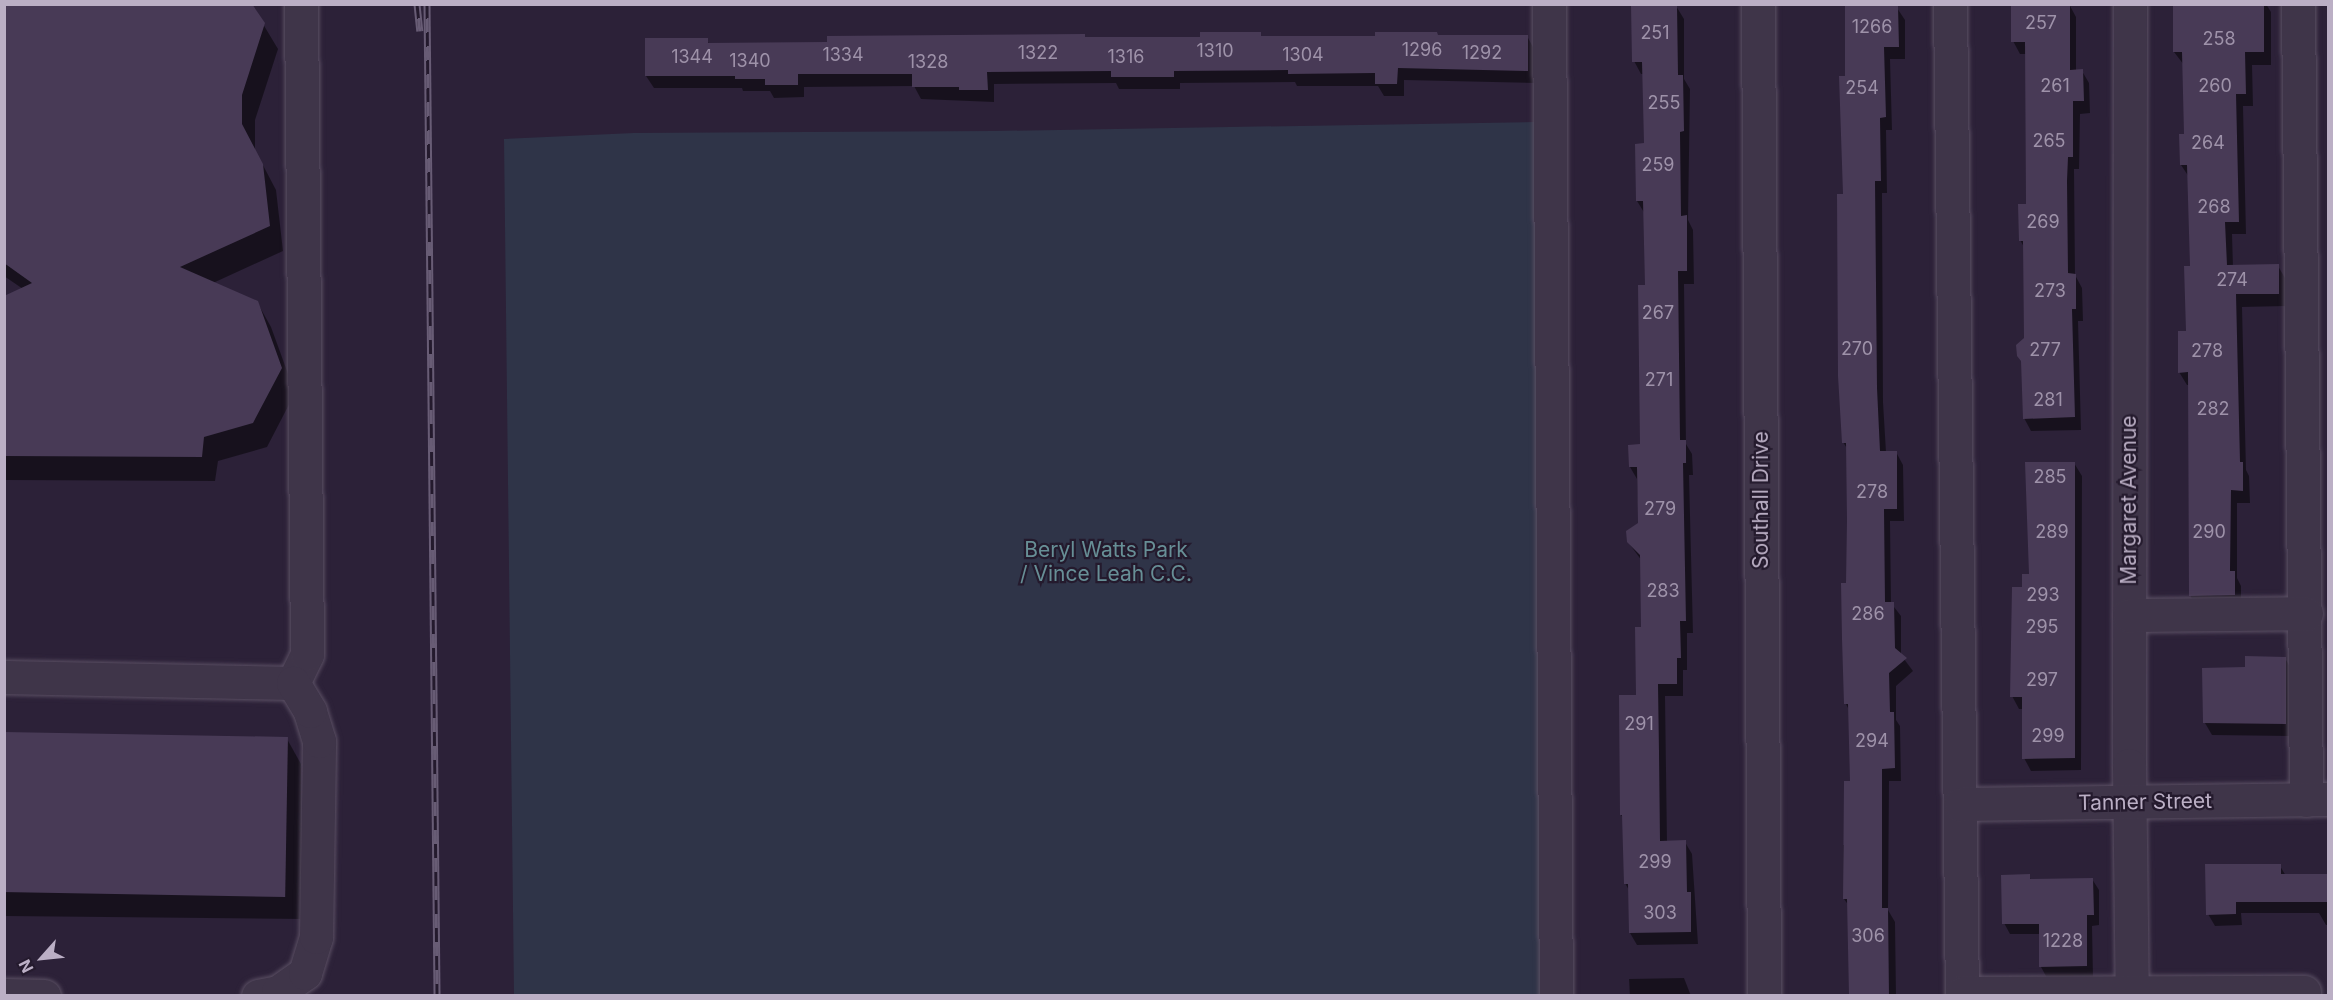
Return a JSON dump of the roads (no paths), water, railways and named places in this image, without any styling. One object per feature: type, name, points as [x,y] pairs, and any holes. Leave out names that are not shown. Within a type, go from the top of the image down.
[{"type":"street","points":[[293,683],[308,654],[301,4]]},
{"type":"street","points":[[1549,4],[1556,996]]},
{"type":"street","name":"Southall Drive","points":[[1758,4],[1764,996]]},
{"type":"street","points":[[1950,4],[1962,994],[2312,993]]},
{"type":"street","name":"Margaret Avenue","points":[[2130,4],[2129,803],[2132,995]]},
{"type":"street","points":[[2298,4],[2306,613],[2317,800]]},
{"type":"street","points":[[2129,615],[2306,613]]},
{"type":"street","points":[[4,677],[293,683]]},
{"type":"street","points":[[258,996],[278,992],[305,973],[316,938],[318,741],[310,711],[293,683]]},
{"type":"street","name":"Tanner Street","points":[[1961,804],[2317,800]]},
{"type":"street","points":[[4,995],[44,996]]},
{"type":"railway","points":[[417,4],[420,31]]},
{"type":"railway","points":[[427,4],[437,996]]},
{"type":"park label","name":"Beryl Watts Park / Vince Leah C.C.","points":[[1106,562]]}]
